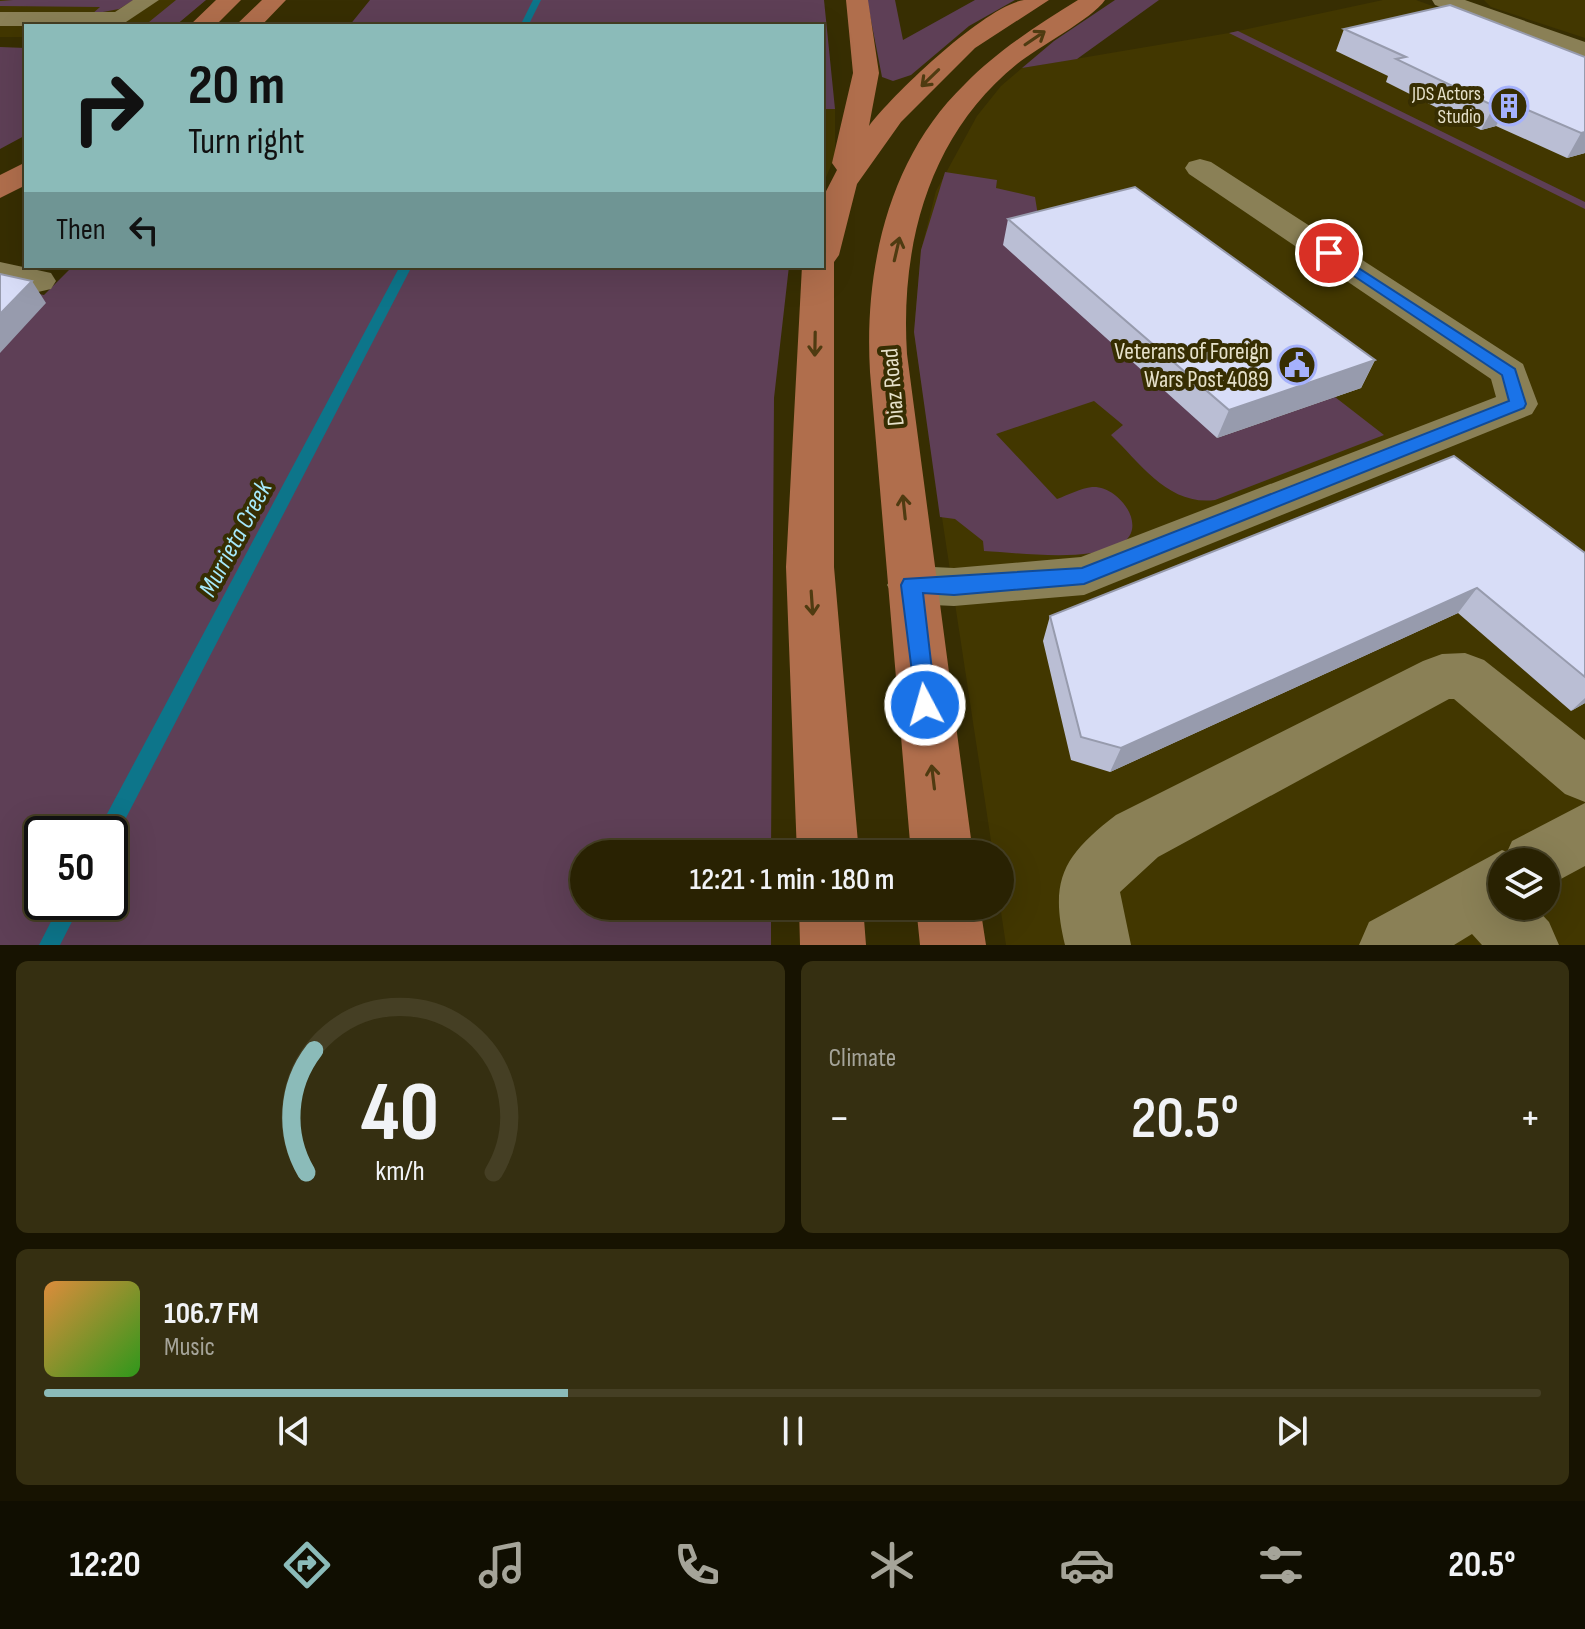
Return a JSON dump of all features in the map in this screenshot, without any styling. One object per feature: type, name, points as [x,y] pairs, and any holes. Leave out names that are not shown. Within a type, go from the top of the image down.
[{"type":"main road","points":[[203,24],[230,0]]},
{"type":"main road","points":[[249,24],[275,0]]},
{"type":"main road","points":[[824,248],[861,110],[866,73],[857,0]]},
{"type":"main road","points":[[842,184],[891,116],[966,43],[1038,0]]},
{"type":"main road","name":"Diaz Road","points":[[940,840],[887,317],[894,256],[909,198],[930,152],[956,109],[1007,57],[1094,0]]},
{"type":"main road","points":[[0,174],[24,158]]},
{"type":"main road","points":[[0,189],[24,172]]},
{"type":"main road","points":[[0,212],[24,196]]},
{"type":"main road","points":[[819,268],[810,567],[827,840]]},
{"type":"main road","points":[[832,920],[833,945]]},
{"type":"main road","points":[[950,920],[953,945]]},
{"type":"street","points":[[0,19],[123,18],[148,0]]},
{"type":"street","points":[[1443,0],[1585,50]]},
{"type":"street","points":[[0,43],[24,42]]},
{"type":"street","points":[[912,585],[954,587],[1084,576],[1518,404],[1509,373],[1200,168]]},
{"type":"street","points":[[0,273],[38,281]]},
{"type":"street","points":[[1098,945],[1089,913],[1088,881],[1098,867],[1137,836],[1442,677],[1465,676],[1585,775]]},
{"type":"street","points":[[1558,848],[1585,832]]},
{"type":"street","points":[[1392,945],[1488,889]]},
{"type":"street","points":[[1510,920],[1526,945]]},
{"type":"shaded area","points":[[0,0],[206,0],[177,24],[24,24],[24,37],[0,37]]},
{"type":"shaded area","points":[[13,0],[134,0],[119,9],[92,14],[100,7],[0,6],[0,1]]},
{"type":"shaded area","points":[[176,0],[206,0],[177,24],[123,24],[149,22]]},
{"type":"shaded area","points":[[370,0],[824,0],[835,109],[824,109],[824,24],[351,24]]},
{"type":"shaded area","points":[[867,0],[895,0],[903,40],[975,0],[1015,0],[969,26],[911,75],[893,81],[882,77]]},
{"type":"shaded area","points":[[1115,0],[1159,0],[1077,59],[1022,68],[1054,41]]},
{"type":"shaded area","points":[[1383,0],[1416,0],[1585,61],[1585,945],[1006,945],[1002,920],[1014,920],[1014,840],[991,840],[914,333],[921,250],[936,191],[977,116],[1001,86],[1022,68],[1229,33]]},
{"type":"shaded area","points":[[1484,0],[1585,0],[1585,38],[1491,7]]},
{"type":"shaded area","points":[[1238,31],[1585,202],[1585,209],[1229,33]]},
{"type":"shaded area","points":[[0,47],[24,48],[24,136],[0,149]]},
{"type":"shaded area","points":[[824,109],[835,109],[835,156],[824,182]]},
{"type":"shaded area","points":[[945,172],[997,180],[996,188],[1035,197],[1040,228],[1217,438],[1335,397],[1384,435],[1215,500],[1199,500],[1170,490],[1145,470],[1111,435],[1123,425],[1094,401],[996,434],[1057,499],[1092,487],[1102,488],[1121,500],[1132,519],[1128,538],[1105,550],[1072,555],[984,551],[983,541],[955,519],[940,517],[914,332],[921,250]]},
{"type":"shaded area","points":[[71,268],[789,268],[774,398],[771,840],[570,840],[570,920],[771,920],[771,945],[0,945],[0,286],[44,295]]},
{"type":"building","points":[[1450,5],[1585,57],[1585,132],[1509,102],[1494,106],[1396,59],[1406,57],[1344,29]]},
{"type":"building","points":[[1135,187],[1375,360],[1229,410],[1008,219]]},
{"type":"building","points":[[0,274],[32,281],[0,314]]},
{"type":"building","points":[[1454,456],[1585,553],[1585,677],[1477,588],[1121,748],[1081,737],[1050,616]]},
{"type":"waterway","name":"Murrieta Creek","points":[[525,24],[537,0]]},
{"type":"waterway","name":"Murrieta Creek","points":[[116,816],[405,268]]},
{"type":"waterway","name":"Murrieta Creek","points":[[49,945],[62,920]]},
{"type":"place","name":"JDS Actors Studio","points":[[1509,106]]},
{"type":"place","name":"Veterans of Foreign Wars Post 4089","points":[[1297,365]]},
{"type":"route","points":[[925,705],[912,585],[954,587],[1084,576],[1518,404],[1509,373],[1329,253]]}]
